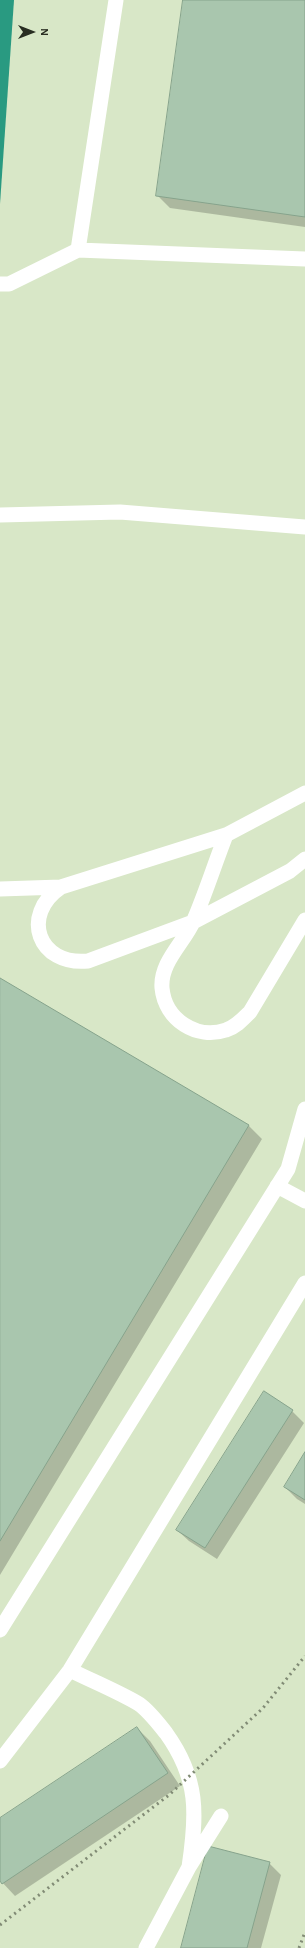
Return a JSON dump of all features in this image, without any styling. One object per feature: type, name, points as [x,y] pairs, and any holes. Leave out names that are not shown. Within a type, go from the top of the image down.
[{"type":"lane","points":[[78,250],[116,0]]},
{"type":"lane","points":[[0,284],[9,284],[78,250],[305,259]]},
{"type":"lane","points":[[0,515],[120,512],[305,527]]},
{"type":"lane","points":[[0,889],[61,887],[226,835],[305,793]]},
{"type":"lane","points":[[226,835],[193,922],[170,959],[164,973],[162,988],[166,1003],[173,1016],[185,1026],[199,1032],[213,1033],[227,1030],[240,1023],[250,1012],[305,920]]},
{"type":"lane","points":[[61,887],[51,894],[42,905],[38,918],[39,930],[43,942],[51,952],[62,959],[75,962],[88,961],[193,922],[290,871],[305,859]]},
{"type":"lane","points":[[0,1630],[288,1170],[304,1114]]},
{"type":"lane","points":[[277,1186],[305,1201]]},
{"type":"lane","points":[[0,1761],[70,1670],[305,1283]]},
{"type":"lane","points":[[70,1670],[140,1704],[156,1721],[177,1748],[189,1777],[195,1804],[195,1831],[189,1867]]},
{"type":"lane","points":[[146,1948],[189,1867],[221,1816]]},
{"type":"water","points":[[0,0],[14,0],[0,204]]},
{"type":"building","points":[[183,0],[305,0],[305,217],[156,196]]},
{"type":"building","points":[[0,978],[249,1125],[0,1541]]},
{"type":"building","points":[[264,1391],[293,1410],[205,1548],[176,1530]]},
{"type":"building","points":[[305,1452],[305,1500],[284,1487]]},
{"type":"building","points":[[137,1727],[168,1773],[2,1884],[0,1881],[0,1818]]},
{"type":"building","points":[[208,1846],[270,1862],[247,1948],[181,1948]]},
{"type":"railway","points":[[0,1925],[169,1795],[263,1708],[305,1656]]},
{"type":"railway","points":[[299,1948],[305,1932]]}]
